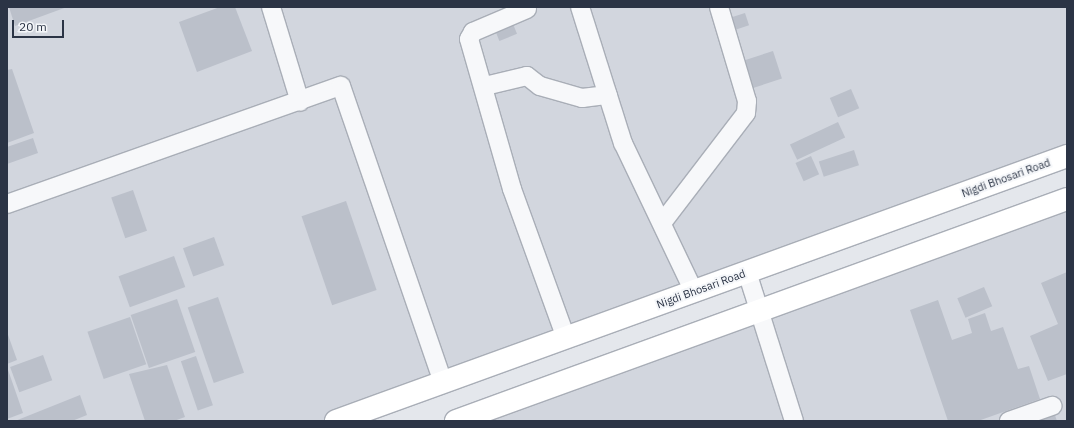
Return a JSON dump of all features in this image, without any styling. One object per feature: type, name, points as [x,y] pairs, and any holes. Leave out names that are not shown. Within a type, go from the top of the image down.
[{"type":"main road","name":"Nigdi Bhosari Road","points":[[336,421],[1067,156]]},
{"type":"main road","points":[[456,421],[1067,199]]},
{"type":"street","points":[[271,7],[300,102]]},
{"type":"street","points":[[580,7],[623,143],[694,292]]},
{"type":"street","points":[[662,223],[714,159],[747,109],[718,7]]},
{"type":"street","points":[[527,9],[473,32],[469,39],[485,86],[512,189],[566,338]]},
{"type":"street","points":[[485,86],[527,76],[540,86],[582,98],[608,95]]},
{"type":"street","points":[[7,204],[300,102],[340,86],[443,382]]},
{"type":"street","points":[[747,272],[794,421]]},
{"type":"street","points":[[1009,421],[1052,406]]},
{"type":"shaded area","points":[[7,7],[1067,7],[1067,147],[321,421],[7,421]]},
{"type":"shaded area","points":[[1067,206],[1067,421],[476,421]]},
{"type":"building","points":[[9,7],[67,7],[15,26]]},
{"type":"building","points":[[220,7],[235,7],[252,51],[197,72],[179,22]]},
{"type":"building","points":[[745,13],[749,25],[731,31],[727,19]]},
{"type":"building","points":[[511,19],[517,34],[499,41],[493,26]]},
{"type":"building","points":[[773,51],[782,79],[747,90],[738,62]]},
{"type":"building","points":[[12,69],[34,133],[7,143],[7,70]]},
{"type":"building","points":[[851,89],[859,108],[838,117],[830,98]]},
{"type":"building","points":[[838,122],[845,137],[797,160],[790,144]]},
{"type":"building","points":[[33,138],[38,153],[7,164],[7,147]]},
{"type":"building","points":[[854,150],[859,165],[824,177],[819,161]]},
{"type":"building","points":[[811,156],[819,174],[804,181],[795,163]]},
{"type":"building","points":[[133,190],[147,231],[125,238],[111,197]]},
{"type":"building","points":[[346,201],[377,290],[332,305],[302,216]]},
{"type":"building","points":[[214,237],[224,265],[193,276],[183,248]]},
{"type":"building","points":[[174,256],[185,287],[130,307],[119,276]]},
{"type":"building","points":[[1067,272],[1067,374],[1048,381],[1030,336],[1058,324],[1041,283]]},
{"type":"building","points":[[984,287],[992,306],[966,318],[957,298]]},
{"type":"building","points":[[218,297],[244,373],[214,383],[188,307]]},
{"type":"building","points":[[177,299],[195,352],[149,368],[131,315]]},
{"type":"building","points":[[938,300],[952,340],[972,333],[968,319],[985,313],[991,331],[1003,327],[1018,369],[1029,366],[1040,399],[978,421],[948,421],[910,310]]},
{"type":"building","points":[[130,317],[146,364],[104,379],[87,332]]},
{"type":"building","points":[[7,332],[17,360],[7,364]]},
{"type":"building","points":[[43,355],[52,380],[19,392],[10,367]]},
{"type":"building","points":[[196,356],[213,405],[198,410],[181,361]]},
{"type":"building","points":[[167,365],[185,417],[174,421],[145,421],[129,374]]},
{"type":"building","points":[[7,367],[23,413],[7,419]]},
{"type":"building","points":[[80,395],[87,415],[72,421],[15,421]]},
{"type":"building","points":[[1052,407],[1057,421],[1012,421]]}]
